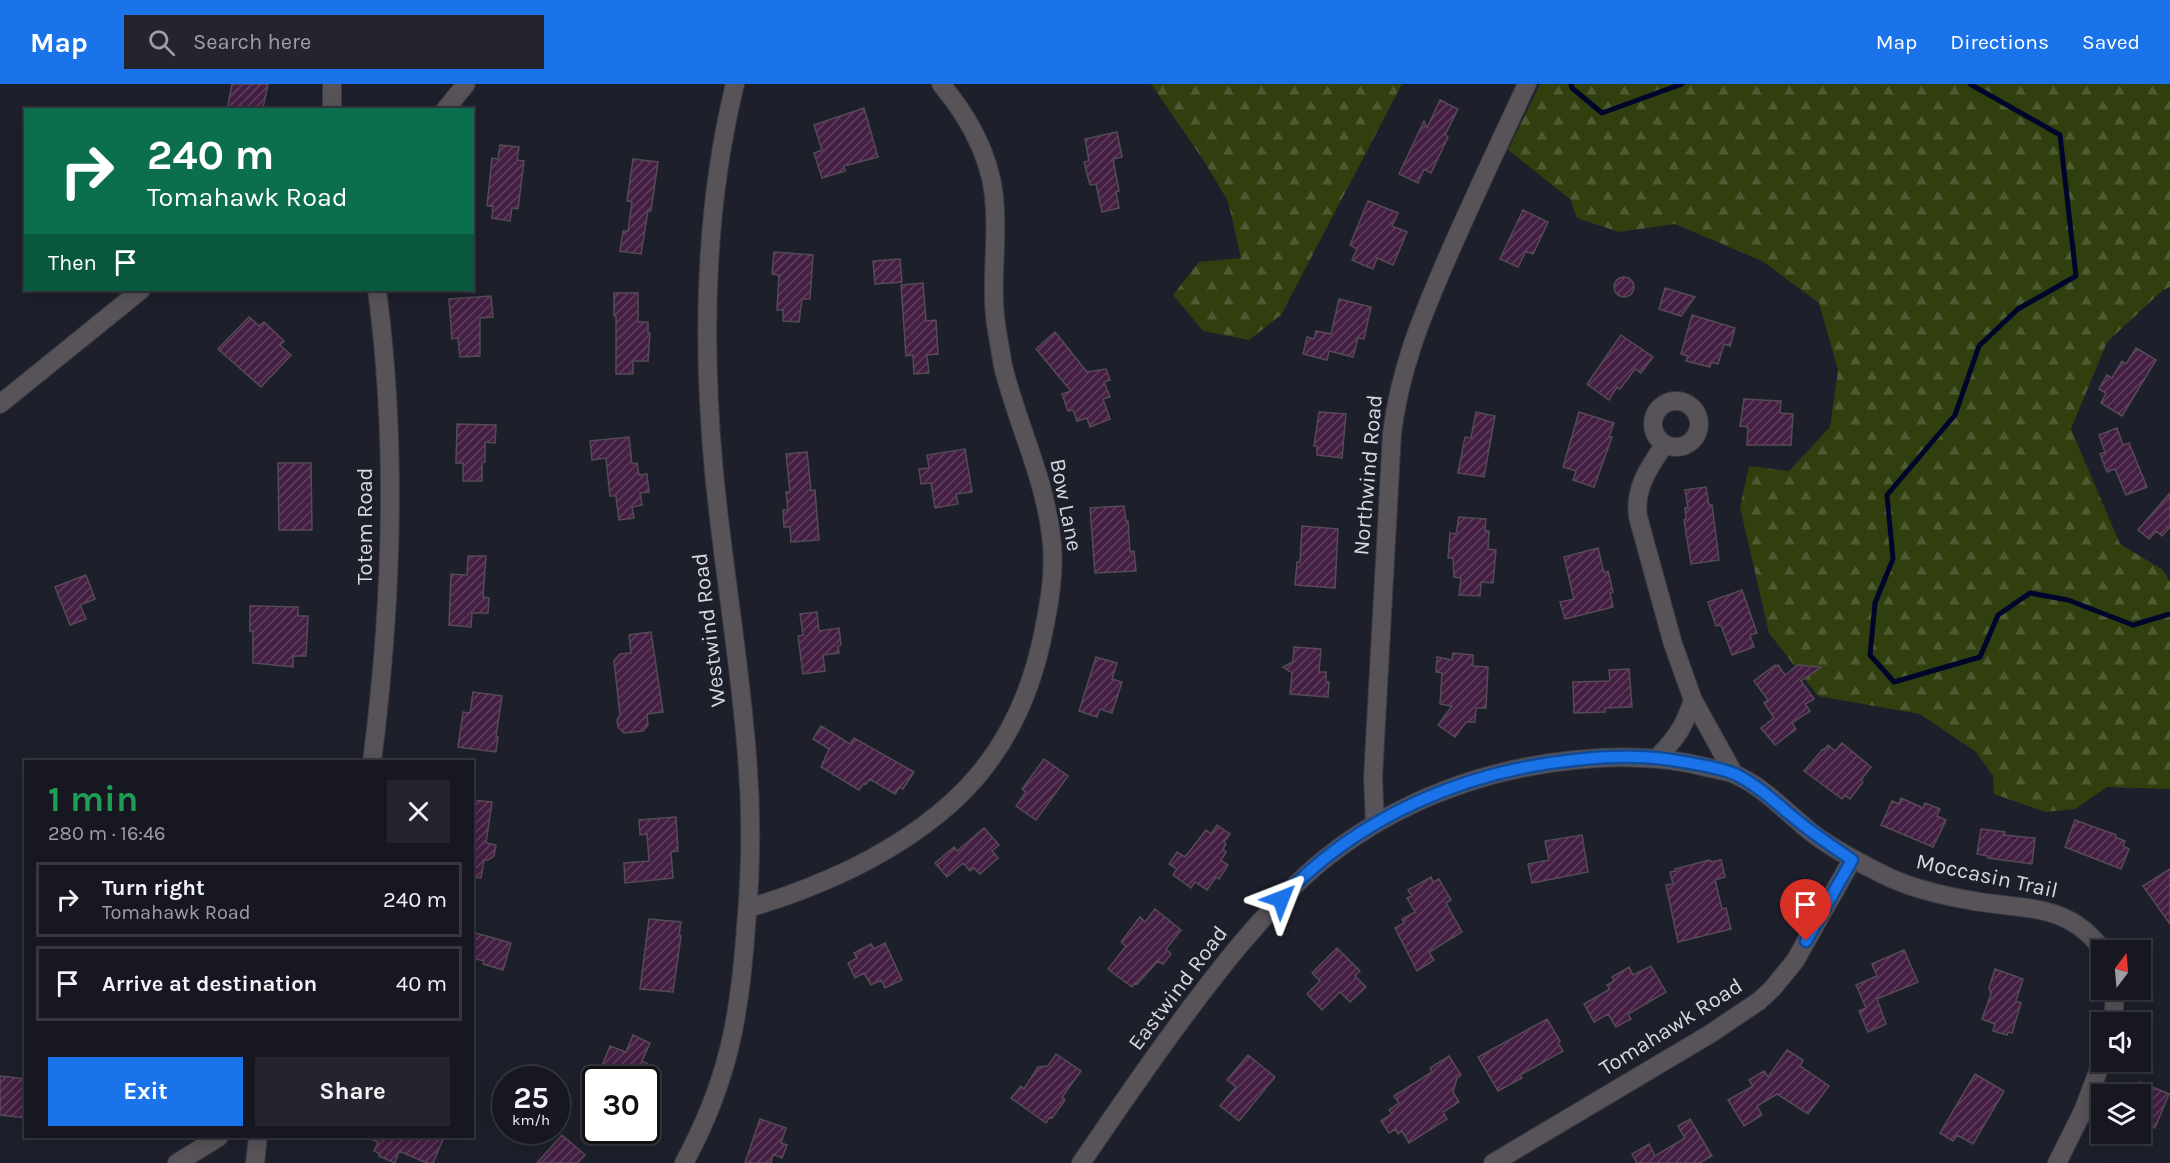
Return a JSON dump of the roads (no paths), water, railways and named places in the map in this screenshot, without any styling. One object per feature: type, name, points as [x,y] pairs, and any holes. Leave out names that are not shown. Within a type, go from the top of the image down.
[{"type":"street","points":[[332,84],[332,108]]},
{"type":"street","points":[[447,108],[466,84]]},
{"type":"street","name":"Westwind Road","points":[[684,1163],[703,1128],[719,1087],[733,1039],[743,971],[748,908],[750,828],[747,758],[738,662],[714,473],[708,394],[712,227],[719,164],[735,84]]},
{"type":"street","name":"Bow Lane","points":[[748,908],[782,899],[817,885],[886,852],[927,825],[961,795],[991,761],[1006,736],[1024,699],[1040,647],[1053,570],[1052,535],[1041,481],[1004,367],[996,322],[995,210],[992,177],[979,139],[957,103],[941,84]]},
{"type":"street","name":"Northwind Road","points":[[1375,824],[1373,778],[1396,404],[1406,360],[1420,320],[1527,84]]},
{"type":"street","points":[[0,404],[140,291]]},
{"type":"street","name":"Totem Road","points":[[372,760],[390,575],[389,426],[385,351],[376,291]]},
{"type":"street","points":[[1665,444],[1641,482],[1637,508],[1673,644],[1693,700],[1734,774]]},
{"type":"street","points":[[1658,757],[1673,742],[1685,724],[1693,700]]},
{"type":"street","name":"Eastwind Road","points":[[1081,1163],[1178,1024],[1255,927],[1294,885],[1328,856],[1375,824],[1438,792],[1488,775],[1539,764],[1609,756],[1658,757],[1734,774],[1755,786],[1819,838],[1852,860]]},
{"type":"street","name":"Moccasin Trail","points":[[1852,860],[1892,879],[1935,893],[1975,902],[2045,910],[2079,926],[2095,940]]},
{"type":"street","name":"Tomahawk Road","points":[[1493,1163],[1710,1034],[1759,1001],[1795,961],[1852,860]]},
{"type":"street","points":[[2057,1163],[2083,1111],[2098,1072]]},
{"type":"street","points":[[255,1163],[258,1138]]},
{"type":"street","points":[[177,1163],[215,1140]]},
{"type":"waterway","points":[[1571,84],[1572,88],[1602,113],[1682,84]]},
{"type":"waterway","points":[[1970,84],[2060,135],[2076,276],[2018,309],[1979,346],[1955,415],[1887,495],[1893,559],[1875,603],[1870,655],[1894,682],[1980,657],[1998,615],[2030,593],[2068,600],[2133,625],[2170,614]]}]
